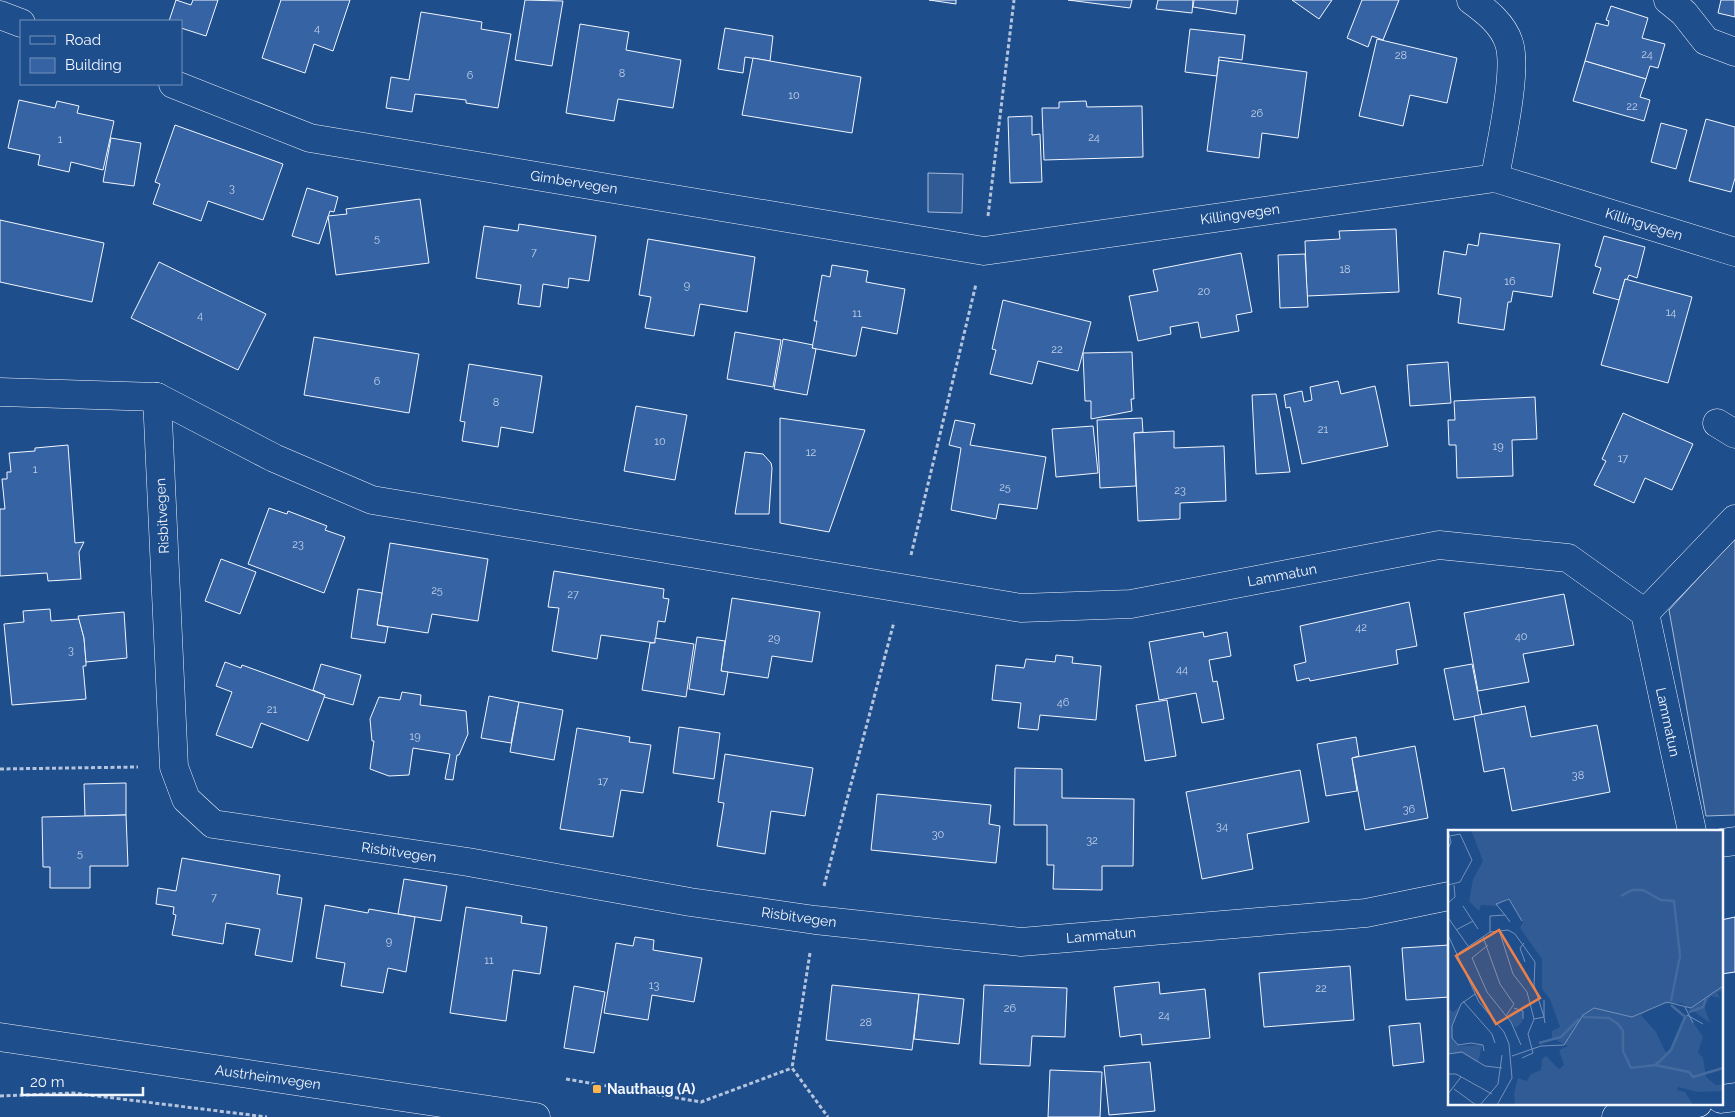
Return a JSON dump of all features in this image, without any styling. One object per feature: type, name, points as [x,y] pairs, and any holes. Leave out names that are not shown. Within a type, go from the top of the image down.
[{"type":"street","points":[[1471,0],[1493,16],[1509,42],[1512,72],[1495,178]]},
{"type":"street","points":[[1668,0],[1684,13],[1706,41],[1735,52]]},
{"type":"street","points":[[0,15],[20,23]]},
{"type":"street","name":"Gimbervegen","points":[[176,85],[310,138],[984,251]]},
{"type":"street","name":"Killingvegen","points":[[984,251],[1495,178],[1735,252]]},
{"type":"street","points":[[0,392],[157,397],[274,458],[372,500],[902,590]]},
{"type":"street","name":"Risbitvegen","points":[[157,397],[174,767],[186,799],[213,824],[468,862],[690,902],[815,920],[1021,942]]},
{"type":"street","points":[[1645,613],[1735,519]]},
{"type":"street","name":"Lammatun","points":[[902,590],[1021,608],[1131,604],[1439,545],[1568,558],[1645,613],[1692,830]]},
{"type":"street","points":[[1722,843],[1735,841]]},
{"type":"street","name":"Lammatun","points":[[1021,942],[1366,913],[1448,896]]},
{"type":"street","name":"Austrheimvegen","points":[[0,1037],[536,1117]]},
{"type":"street","points":[[1722,1099],[1735,1097]]},
{"type":"street","points":[[1616,1117],[1692,1104]]},
{"type":"path","points":[[828,1117],[792,1068],[815,920],[902,590],[984,251],[1014,0]]},
{"type":"path","points":[[0,769],[174,767]]},
{"type":"path","points":[[566,1079],[701,1102],[792,1068]]},
{"type":"path","points":[[0,1096],[73,1093],[267,1117]]},
{"type":"shaded area","points":[[928,173],[963,174],[962,213],[928,212]]},
{"type":"shaded area","points":[[1735,538],[1735,815],[1706,816],[1669,610]]},
{"type":"building","points":[[176,0],[191,5],[193,0],[218,0],[206,36],[182,28],[182,20],[169,20]]},
{"type":"building","points":[[281,0],[350,0],[333,51],[314,44],[305,73],[262,58]]},
{"type":"building","points":[[525,0],[563,1],[552,66],[515,60]]},
{"type":"building","points":[[929,0],[956,0],[956,4]]},
{"type":"building","points":[[1068,0],[1132,0],[1130,8]]},
{"type":"building","points":[[1158,0],[1193,0],[1192,13],[1156,9]]},
{"type":"building","points":[[1194,0],[1238,0],[1236,14],[1193,7]]},
{"type":"building","points":[[1292,0],[1332,0],[1319,19]]},
{"type":"building","points":[[1362,0],[1399,0],[1383,40],[1372,36],[1368,47],[1347,38]]},
{"type":"building","points":[[1721,0],[1735,0],[1735,17],[1718,13]]},
{"type":"building","points":[[1611,6],[1648,18],[1642,38],[1665,44],[1658,68],[1650,66],[1646,79],[1585,61],[1596,23],[1608,26],[1609,21],[1606,20]]},
{"type":"building","points":[[421,12],[482,22],[481,29],[511,34],[498,108],[466,103],[466,100],[415,94],[412,112],[386,108],[391,77],[409,80]]},
{"type":"building","points":[[580,24],[629,32],[626,50],[681,60],[673,108],[618,99],[614,121],[566,113]]},
{"type":"building","points":[[725,28],[773,36],[770,61],[745,57],[743,73],[718,69]]},
{"type":"building","points":[[1190,29],[1245,35],[1242,60],[1219,57],[1217,76],[1185,72]]},
{"type":"building","points":[[1377,39],[1457,58],[1447,103],[1410,95],[1403,126],[1359,116]]},
{"type":"building","points":[[753,58],[861,77],[852,133],[742,115]]},
{"type":"building","points":[[1219,60],[1307,72],[1298,138],[1262,133],[1259,158],[1207,151]]},
{"type":"building","points":[[1585,61],[1646,79],[1640,97],[1650,100],[1644,121],[1573,101]]},
{"type":"building","points":[[19,100],[55,108],[57,101],[79,106],[77,113],[114,121],[103,170],[71,162],[69,172],[38,165],[40,155],[8,148]]},
{"type":"building","points":[[1086,101],[1087,107],[1142,106],[1143,157],[1044,160],[1042,108],[1059,108],[1059,102]]},
{"type":"building","points":[[1032,116],[1032,135],[1040,134],[1042,182],[1010,183],[1008,117]]},
{"type":"building","points":[[1706,119],[1735,127],[1735,178],[1731,192],[1689,181]]},
{"type":"building","points":[[1661,123],[1687,130],[1676,169],[1651,162]]},
{"type":"building","points":[[175,125],[283,164],[263,220],[208,201],[201,221],[153,204],[160,184],[155,182]]},
{"type":"building","points":[[111,138],[141,143],[134,186],[103,182]]},
{"type":"building","points":[[307,188],[338,197],[334,212],[330,211],[319,244],[292,236]]},
{"type":"building","points":[[420,199],[429,263],[336,275],[328,216],[347,214],[346,209]]},
{"type":"building","points":[[0,220],[104,243],[92,302],[0,282]]},
{"type":"building","points":[[519,224],[596,236],[589,281],[569,278],[568,288],[543,284],[540,307],[518,304],[521,285],[476,278],[484,226],[518,231]]},
{"type":"building","points":[[1396,229],[1399,292],[1307,296],[1305,241],[1340,239],[1339,231]]},
{"type":"building","points":[[1480,233],[1560,244],[1552,297],[1513,291],[1511,302],[1508,302],[1504,330],[1458,323],[1461,298],[1438,294],[1444,251],[1466,255],[1468,244],[1478,246]]},
{"type":"building","points":[[1604,236],[1645,247],[1637,278],[1629,275],[1627,280],[1625,279],[1619,300],[1593,293],[1601,268],[1595,266]]},
{"type":"building","points":[[648,239],[755,257],[747,312],[700,304],[694,336],[645,328],[651,297],[639,295]]},
{"type":"building","points":[[1241,253],[1252,312],[1236,315],[1239,331],[1201,338],[1198,322],[1170,327],[1171,334],[1138,341],[1129,296],[1158,291],[1153,270]]},
{"type":"building","points":[[1305,254],[1308,307],[1280,308],[1278,255]]},
{"type":"building","points":[[159,262],[266,314],[238,370],[131,318]]},
{"type":"building","points":[[832,265],[868,271],[866,282],[905,289],[897,334],[862,327],[856,356],[812,348],[817,321],[814,321],[822,275],[830,277]]},
{"type":"building","points":[[1625,279],[1692,297],[1668,383],[1601,365]]},
{"type":"building","points":[[1003,300],[1091,322],[1078,371],[1038,361],[1032,384],[990,374],[996,350],[992,349]]},
{"type":"building","points":[[735,332],[781,340],[773,387],[727,379]]},
{"type":"building","points":[[314,337],[419,354],[409,413],[304,395]]},
{"type":"building","points":[[783,339],[813,345],[812,348],[816,349],[807,395],[774,389]]},
{"type":"building","points":[[1132,352],[1134,399],[1131,399],[1132,411],[1091,419],[1091,401],[1085,401],[1083,353]]},
{"type":"building","points":[[1448,362],[1451,403],[1410,406],[1407,365]]},
{"type":"building","points":[[469,364],[542,376],[533,433],[501,427],[498,447],[462,441],[465,422],[460,421]]},
{"type":"building","points":[[1338,381],[1341,394],[1375,386],[1388,446],[1302,464],[1290,407],[1286,408],[1284,395],[1302,391],[1304,402],[1312,400],[1310,387]]},
{"type":"building","points":[[1276,394],[1290,472],[1256,474],[1252,395]]},
{"type":"building","points":[[1535,397],[1537,439],[1512,440],[1513,476],[1457,478],[1456,445],[1449,445],[1448,420],[1455,420],[1454,401]]},
{"type":"building","points":[[636,406],[687,415],[675,480],[624,471]]},
{"type":"building","points":[[1623,413],[1693,444],[1672,490],[1645,478],[1634,503],[1594,485],[1606,461],[1602,459]]},
{"type":"building","points":[[780,418],[865,430],[829,532],[780,523]]},
{"type":"building","points":[[1142,418],[1143,432],[1134,433],[1136,486],[1100,488],[1097,420]]},
{"type":"building","points":[[955,420],[975,424],[970,445],[1046,457],[1037,509],[999,504],[996,519],[951,510],[961,448],[949,445]]},
{"type":"building","points":[[1093,426],[1098,473],[1056,477],[1052,429]]},
{"type":"building","points":[[1174,431],[1174,448],[1224,446],[1226,501],[1180,503],[1180,519],[1138,521],[1134,433]]},
{"type":"building","points":[[68,445],[75,543],[84,542],[79,552],[81,579],[48,581],[47,573],[0,576],[0,509],[5,509],[2,479],[7,479],[7,472],[11,472],[9,453],[35,451],[35,448]]},
{"type":"building","points":[[745,452],[763,454],[771,463],[769,514],[735,514]]},
{"type":"building","points":[[269,508],[287,514],[288,511],[327,526],[325,530],[345,537],[324,593],[248,564]]},
{"type":"building","points":[[390,543],[488,559],[478,621],[432,614],[428,633],[377,625]]},
{"type":"building","points":[[221,559],[256,572],[240,614],[205,601]]},
{"type":"building","points":[[554,571],[664,589],[663,598],[669,599],[665,622],[658,621],[655,643],[601,635],[597,659],[552,651],[559,608],[548,607]]},
{"type":"building","points":[[358,589],[382,593],[377,625],[388,627],[385,643],[351,638]]},
{"type":"building","points":[[1564,594],[1574,645],[1523,654],[1529,682],[1478,691],[1464,613]]},
{"type":"building","points":[[732,598],[820,612],[812,662],[772,656],[768,678],[721,671]]},
{"type":"building","points":[[1409,602],[1417,646],[1396,650],[1398,664],[1310,681],[1309,678],[1297,681],[1294,665],[1306,662],[1300,626]]},
{"type":"building","points":[[50,609],[51,621],[79,619],[84,638],[86,666],[83,666],[86,699],[12,705],[4,624],[24,622],[23,611]]},
{"type":"building","points":[[124,612],[127,658],[86,662],[84,638],[78,616]]},
{"type":"building","points":[[1203,632],[1204,637],[1227,632],[1231,656],[1209,660],[1213,682],[1217,681],[1224,719],[1202,723],[1196,693],[1159,700],[1149,642]]},
{"type":"building","points":[[697,637],[725,641],[721,671],[728,672],[724,695],[689,689]]},
{"type":"building","points":[[655,638],[694,644],[686,697],[642,690],[650,643],[655,643]]},
{"type":"building","points":[[1056,655],[1073,657],[1072,663],[1101,666],[1096,720],[1040,715],[1038,730],[1018,728],[1021,703],[992,700],[996,665],[1024,668],[1026,659],[1055,662]]},
{"type":"building","points":[[225,662],[241,668],[242,665],[325,695],[308,741],[261,723],[252,748],[216,735],[232,692],[216,686]]},
{"type":"building","points":[[321,664],[361,675],[353,705],[324,697],[325,695],[313,690]]},
{"type":"building","points":[[1472,664],[1482,715],[1454,720],[1444,669]]},
{"type":"building","points":[[402,692],[421,695],[420,705],[466,711],[468,734],[459,755],[457,755],[453,780],[445,779],[450,754],[413,748],[409,775],[389,776],[370,769],[374,741],[372,741],[370,719],[379,697],[400,700]]},
{"type":"building","points":[[489,696],[519,702],[511,743],[481,738]]},
{"type":"building","points":[[1167,700],[1176,756],[1145,761],[1136,705]]},
{"type":"building","points":[[519,702],[563,710],[554,760],[510,752]]},
{"type":"building","points":[[1525,706],[1531,737],[1597,725],[1610,792],[1512,811],[1504,768],[1484,772],[1474,716]]},
{"type":"building","points":[[679,727],[720,733],[714,779],[673,773]]},
{"type":"building","points":[[577,728],[630,737],[629,742],[651,745],[643,793],[621,790],[613,837],[560,829]]},
{"type":"building","points":[[1356,737],[1359,756],[1352,758],[1357,791],[1326,796],[1317,744]]},
{"type":"building","points":[[1415,746],[1428,818],[1365,830],[1352,758]]},
{"type":"building","points":[[725,754],[813,768],[805,816],[771,811],[765,854],[717,846],[724,803],[718,802]]},
{"type":"building","points":[[1015,768],[1062,769],[1062,798],[1134,799],[1133,866],[1102,866],[1102,890],[1053,889],[1054,865],[1047,865],[1047,825],[1014,825]]},
{"type":"building","points":[[1300,770],[1309,822],[1247,834],[1253,869],[1202,879],[1186,792]]},
{"type":"building","points":[[126,783],[126,815],[85,816],[84,784]]},
{"type":"building","points":[[877,794],[991,805],[989,824],[1000,826],[996,863],[871,850]]},
{"type":"building","points":[[126,815],[128,866],[90,866],[90,888],[50,888],[50,867],[43,867],[42,817]]},
{"type":"building","points":[[182,858],[280,875],[277,894],[302,898],[292,962],[255,955],[260,929],[226,923],[223,944],[172,935],[176,915],[173,914],[174,907],[156,904],[158,888],[176,891]]},
{"type":"building","points":[[404,879],[447,886],[441,921],[398,914]]},
{"type":"building","points":[[325,905],[368,913],[369,909],[415,917],[406,972],[388,968],[383,993],[341,986],[345,963],[316,958]]},
{"type":"building","points":[[466,907],[522,916],[521,923],[547,927],[540,974],[513,970],[506,1021],[450,1013]]},
{"type":"building","points":[[1735,917],[1735,972],[1722,974],[1722,920]]},
{"type":"building","points":[[635,937],[654,940],[653,950],[702,958],[694,1002],[652,995],[648,1020],[604,1013],[616,943],[633,946]]},
{"type":"building","points":[[1448,945],[1448,997],[1406,1000],[1402,948]]},
{"type":"building","points":[[1350,966],[1354,1020],[1264,1027],[1259,973]]},
{"type":"building","points":[[1159,982],[1160,994],[1205,989],[1210,1038],[1142,1045],[1141,1034],[1120,1037],[1114,987]]},
{"type":"building","points":[[832,985],[919,994],[912,1050],[826,1040]]},
{"type":"building","points":[[984,985],[1067,988],[1065,1037],[1032,1036],[1030,1066],[980,1064]]},
{"type":"building","points":[[574,986],[605,992],[594,1053],[564,1048]]},
{"type":"building","points":[[919,994],[964,999],[959,1044],[914,1039]]},
{"type":"building","points":[[1420,1023],[1424,1062],[1393,1066],[1389,1026]]},
{"type":"building","points":[[1150,1062],[1155,1111],[1109,1115],[1104,1066]]},
{"type":"building","points":[[1050,1070],[1102,1072],[1100,1117],[1048,1117]]},
{"type":"place","name":"Nauthaug (A)","points":[[597,1089]]}]
